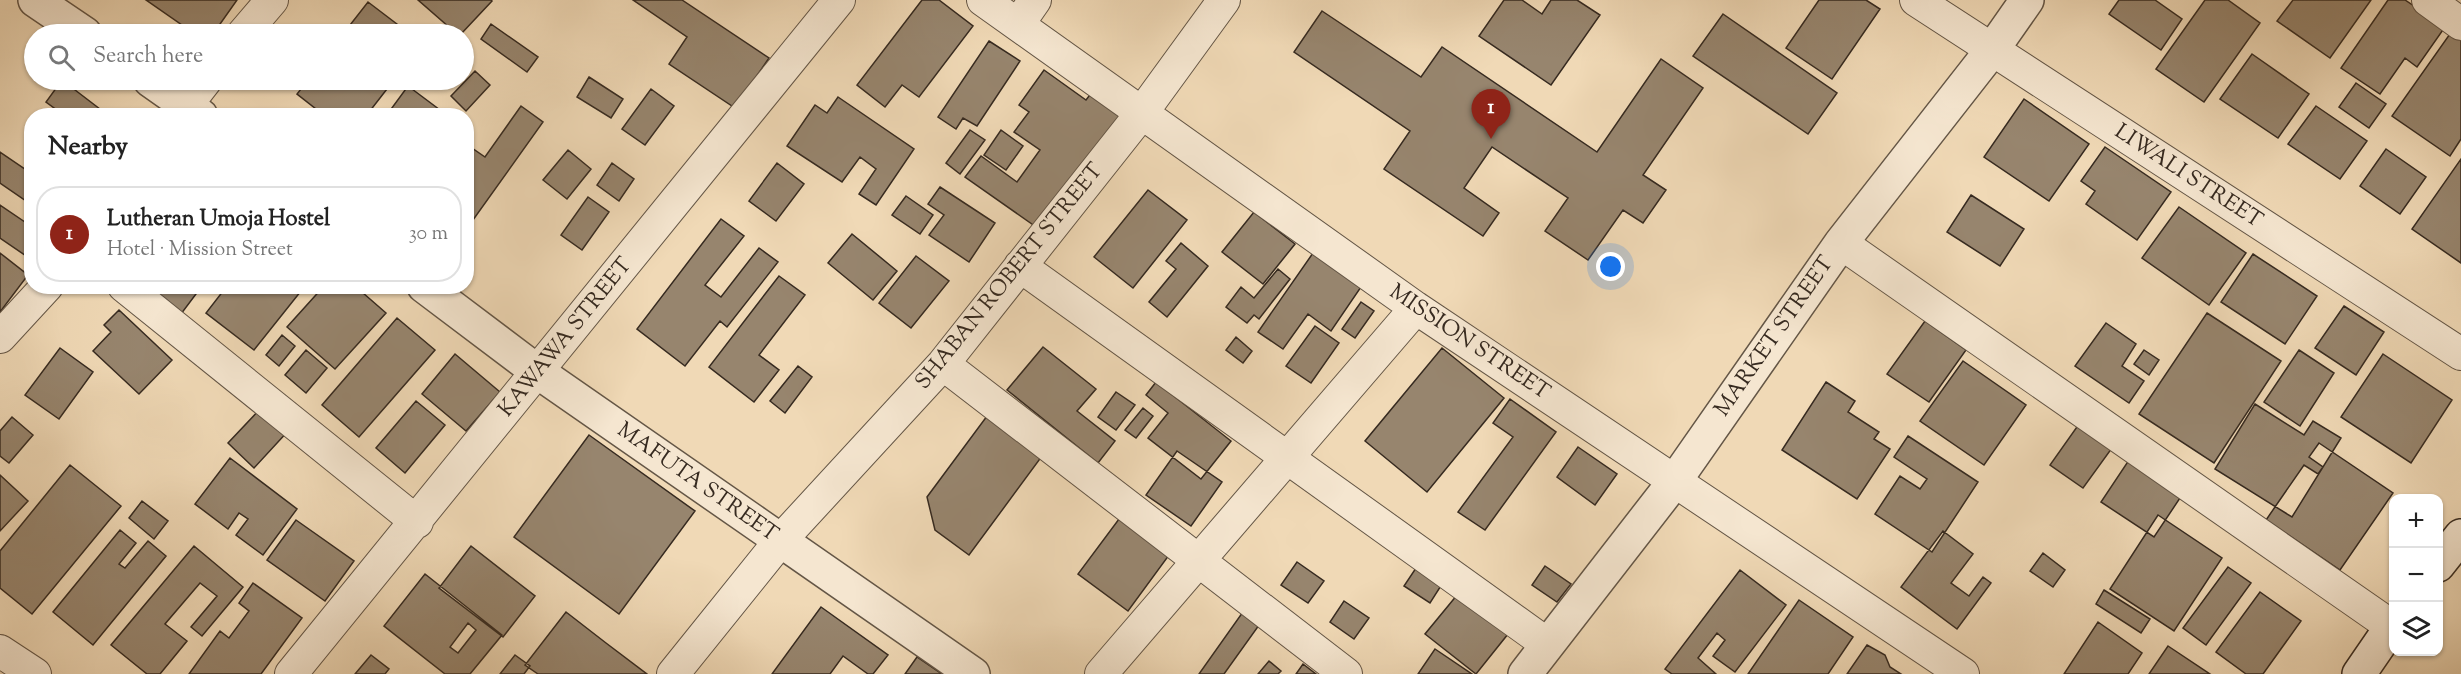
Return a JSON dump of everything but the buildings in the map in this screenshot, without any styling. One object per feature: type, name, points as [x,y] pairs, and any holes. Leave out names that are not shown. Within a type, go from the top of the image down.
[{"type":"street","points":[[35,0],[70,24]]},
{"type":"street","points":[[252,24],[272,0]]},
{"type":"street","name":"KAWAWA STREET","points":[[291,674],[417,522],[839,0]]},
{"type":"street","name":"MISSION STREET","points":[[983,0],[1027,12],[1141,114],[1416,308],[1962,674]]},
{"type":"street","name":"SHABAN ROBERT STREET","points":[[673,674],[780,541],[943,364],[1141,114],[1224,0]]},
{"type":"street","name":"LIWALI STREET","points":[[1916,0],[2461,354]]},
{"type":"street","name":"MARKET STREET","points":[[1525,674],[1674,482],[1841,243],[1992,50],[2027,0]]},
{"type":"street","points":[[2428,0],[2461,24]]},
{"type":"street","points":[[168,90],[193,104]]},
{"type":"street","points":[[1841,243],[2389,622]]},
{"type":"street","points":[[1020,266],[1547,644]]},
{"type":"street","points":[[0,337],[40,294]]},
{"type":"street","points":[[134,294],[417,522]]},
{"type":"street","name":"MAFUTA STREET","points":[[435,294],[538,372],[973,674]]},
{"type":"street","points":[[1101,674],[1416,308]]},
{"type":"street","points":[[943,364],[1346,674]]},
{"type":"street","points":[[2443,560],[2461,536]]},
{"type":"street","points":[[2359,674],[2389,629]]},
{"type":"street","points":[[0,651],[35,674]]},
{"type":"place","name":"Lutheran Umoja Hostel","points":[[1491,139]]}]
